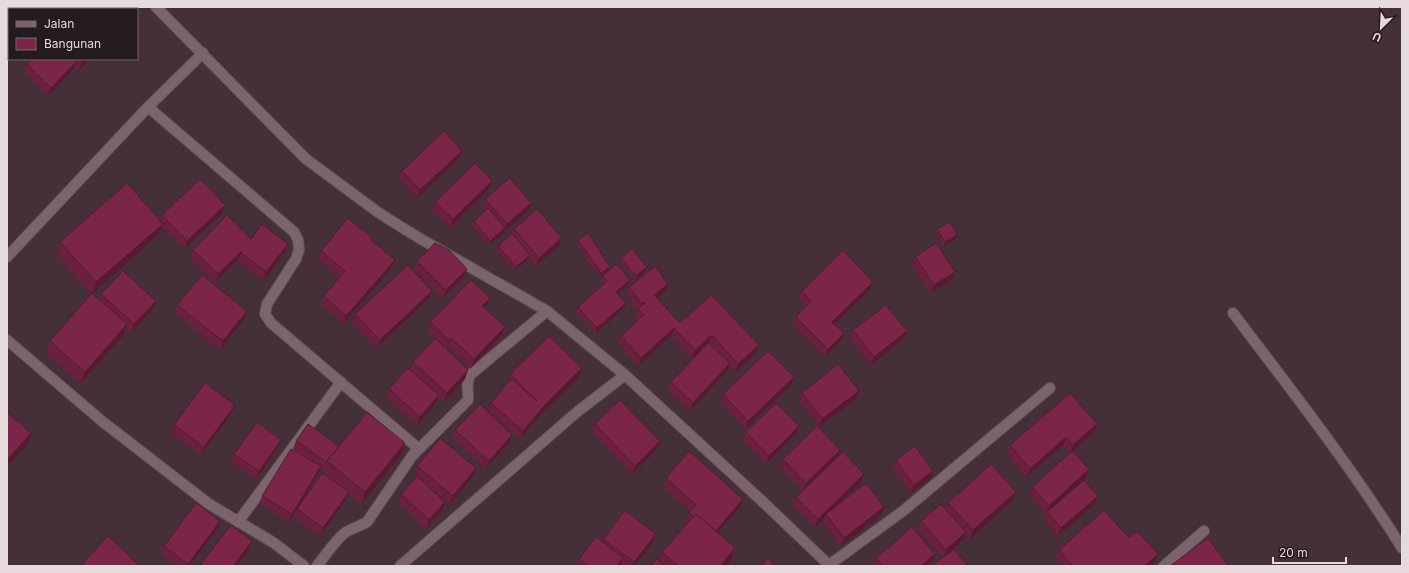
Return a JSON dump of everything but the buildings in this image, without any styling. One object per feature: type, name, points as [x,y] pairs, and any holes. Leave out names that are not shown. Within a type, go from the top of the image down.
[{"type":"street","points":[[156,7],[306,159],[379,214],[547,310],[625,375],[762,501],[829,566],[903,511],[1050,388]]},
{"type":"street","points":[[7,258],[148,107],[203,53]]},
{"type":"street","points":[[148,107],[294,232],[298,240],[299,250],[296,259],[267,304],[265,314],[271,323],[419,449]]},
{"type":"street","points":[[317,566],[347,531],[367,522],[381,500],[419,449],[468,400],[469,394],[467,379],[470,375],[547,310]]},
{"type":"street","points":[[1233,313],[1349,467],[1382,515],[1402,548]]},
{"type":"street","points":[[7,340],[103,422],[208,504],[274,543],[304,566]]},
{"type":"street","points":[[400,566],[577,412],[625,375]]},
{"type":"street","points":[[238,522],[341,382]]},
{"type":"street","points":[[1164,566],[1204,531]]}]
